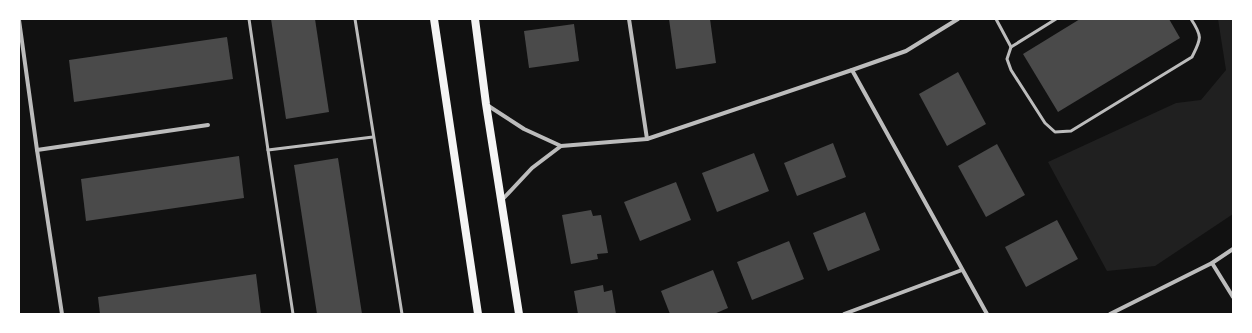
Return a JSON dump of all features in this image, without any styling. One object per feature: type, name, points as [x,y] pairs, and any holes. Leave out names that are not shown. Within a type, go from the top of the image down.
[{"type":"main road","points":[[434,19],[478,314]]},
{"type":"main road","points":[[474,19],[519,314]]},
{"type":"street","points":[[630,19],[647,139]]},
{"type":"street","points":[[486,104],[524,129],[561,146],[647,139],[906,51],[958,19]]},
{"type":"street","points":[[19,20],[62,314]]},
{"type":"street","points":[[852,70],[987,314]]},
{"type":"street","points":[[37,150],[208,124]]},
{"type":"street","points":[[501,201],[532,168],[561,146]]},
{"type":"street","points":[[1110,314],[1212,263],[1233,249]]},
{"type":"street","points":[[1212,263],[1233,297]]},
{"type":"street","points":[[844,314],[962,270]]},
{"type":"lane","points":[[249,19],[293,314]]},
{"type":"lane","points":[[355,19],[402,314]]},
{"type":"lane","points":[[996,19],[1011,47]]},
{"type":"lane","points":[[1056,19],[1011,47],[1007,59],[1011,70],[1045,123],[1055,132],[1071,131],[1192,58],[1200,43],[1198,30],[1191,19]]},
{"type":"lane","points":[[268,150],[373,136]]},
{"type":"shaded area","points":[[1218,19],[1233,19],[1233,214],[1155,266],[1107,271],[1048,162],[1176,103],[1201,100],[1226,70]]},
{"type":"building","points":[[271,19],[315,19],[329,112],[286,119]]},
{"type":"building","points":[[669,19],[710,19],[716,63],[676,69]]},
{"type":"building","points":[[1080,19],[1169,19],[1180,38],[1058,112],[1023,54]]},
{"type":"building","points":[[574,24],[579,61],[529,68],[524,31]]},
{"type":"building","points":[[227,37],[233,79],[74,102],[69,60]]},
{"type":"building","points":[[958,72],[986,124],[947,146],[919,94]]},
{"type":"building","points":[[833,143],[846,177],[797,196],[784,163]]},
{"type":"building","points":[[997,144],[1025,195],[986,217],[958,166]]},
{"type":"building","points":[[754,153],[769,191],[717,212],[702,173]]},
{"type":"building","points":[[239,156],[244,198],[86,221],[81,179]]},
{"type":"building","points":[[338,158],[362,314],[317,314],[294,165]]},
{"type":"building","points":[[676,182],[691,220],[640,241],[624,202]]},
{"type":"building","points":[[591,210],[593,216],[601,215],[608,253],[597,254],[598,259],[571,264],[562,215]]},
{"type":"building","points":[[865,212],[880,250],[828,271],[813,233]]},
{"type":"building","points":[[1057,220],[1078,259],[1026,287],[1005,247]]},
{"type":"building","points":[[789,241],[804,279],[752,300],[737,262]]},
{"type":"building","points":[[713,270],[728,308],[714,314],[670,314],[661,291]]},
{"type":"building","points":[[256,274],[261,314],[100,314],[98,297]]},
{"type":"building","points":[[603,285],[604,292],[612,290],[616,314],[578,314],[574,291]]}]
